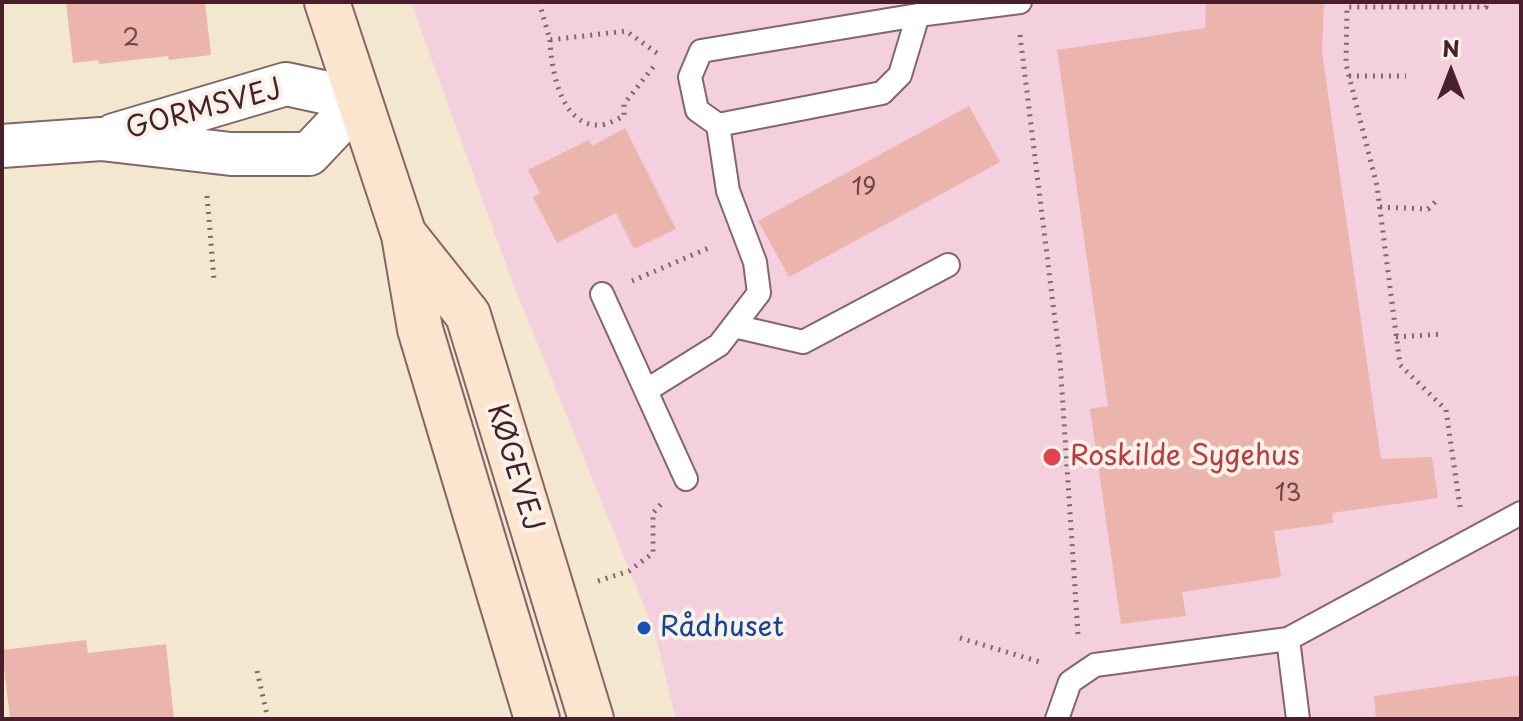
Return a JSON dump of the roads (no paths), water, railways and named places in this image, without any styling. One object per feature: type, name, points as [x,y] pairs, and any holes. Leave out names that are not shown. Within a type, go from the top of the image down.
[{"type":"street","name":"KØGEVEJ","points":[[327,2],[404,235],[420,329],[537,719]]},
{"type":"street","name":"GORMSVEJ","points":[[101,139],[286,84],[360,100]]},
{"type":"street","name":"GORMSVEJ","points":[[2,146],[101,139],[203,151],[309,154],[360,100]]},
{"type":"street","name":"KØGEVEJ","points":[[404,235],[468,315],[591,719]]},
{"type":"lane","points":[[647,390],[719,345],[759,293],[755,262],[728,191],[718,125],[697,110],[690,77],[701,51],[918,15],[1018,2]]},
{"type":"lane","points":[[718,125],[882,93],[900,75],[918,15]]},
{"type":"lane","points":[[734,326],[803,342],[948,265]]},
{"type":"lane","points":[[602,294],[686,479]]},
{"type":"lane","points":[[1057,719],[1070,682],[1095,665],[1288,639],[1521,513]]},
{"type":"lane","points":[[1288,639],[1298,719]]},
{"type":"place","name":"Roskilde Sygehus","points":[[1052,457]]},
{"type":"place","name":"Rådhuset","points":[[644,628]]}]
